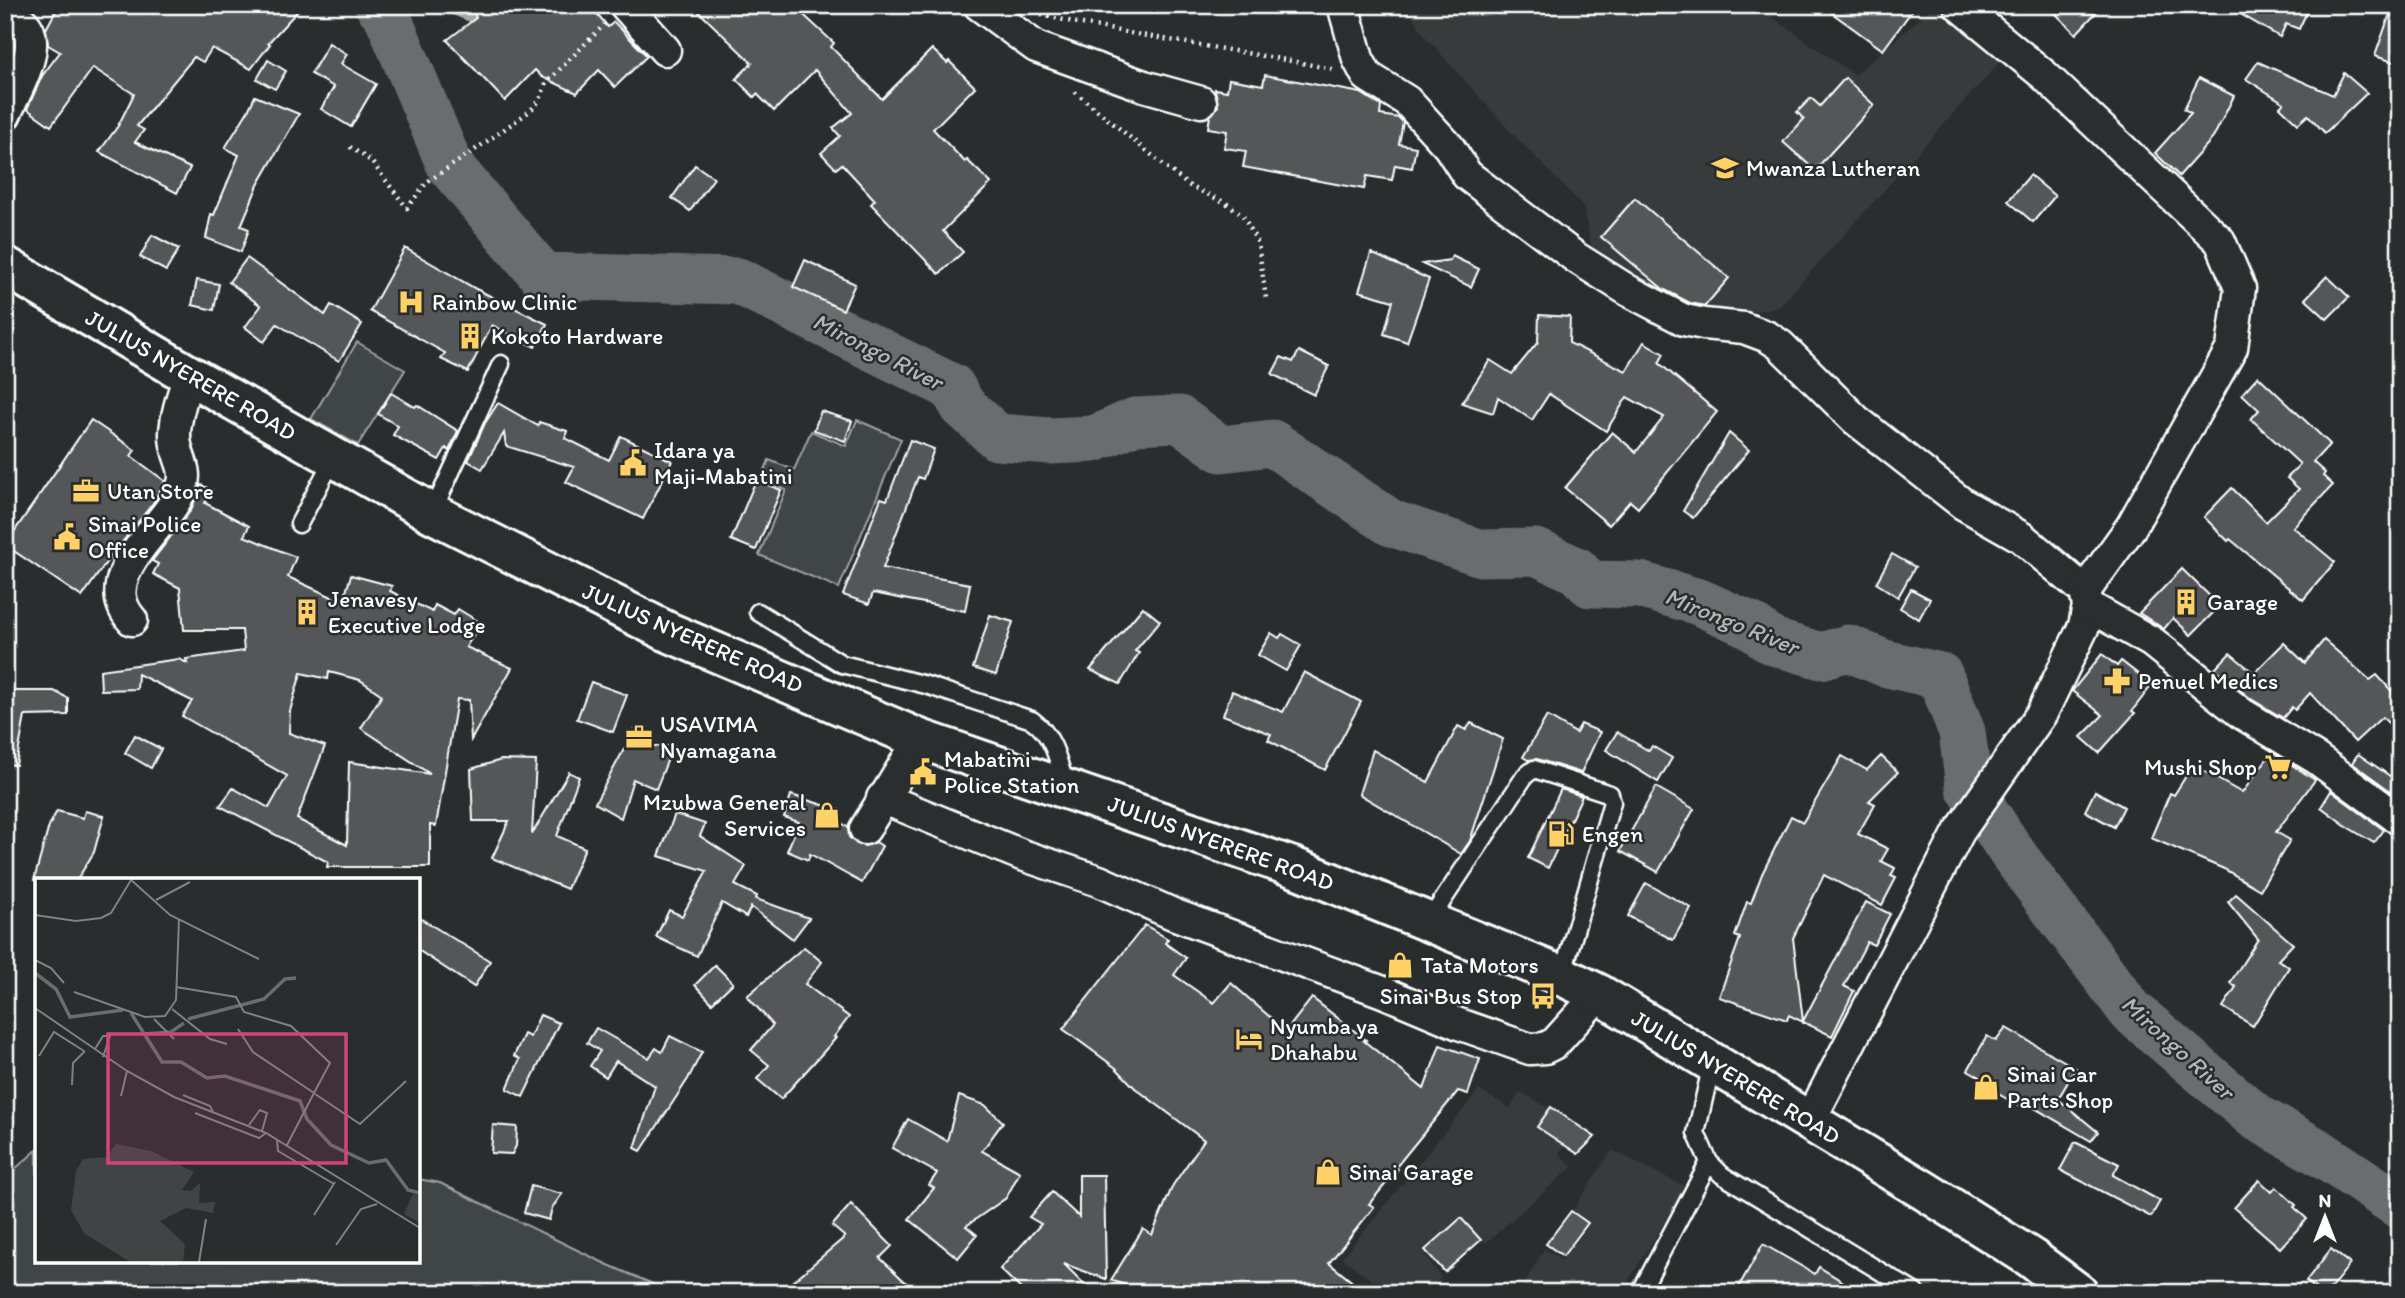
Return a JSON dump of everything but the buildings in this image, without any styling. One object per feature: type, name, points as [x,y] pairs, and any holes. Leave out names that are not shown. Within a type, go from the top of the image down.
[{"type":"highway","name":"JULIUS NYERERE ROAD","points":[[5,266],[432,513],[668,632],[920,739],[1293,867],[1562,975],[1925,1191],[2031,1258],[2078,1293]]},
{"type":"street","points":[[979,5],[1036,47],[1144,86],[1201,102]]},
{"type":"street","points":[[1343,5],[1358,59],[1367,76],[1407,101],[1449,147],[1467,175],[1575,257],[1629,291],[1684,320],[1744,328],[1768,337],[1780,345],[1856,420],[1964,504],[2021,537],[2087,598],[2152,642],[2241,713],[2317,759],[2400,820]]},
{"type":"street","points":[[1809,1122],[1959,832],[2042,713],[2084,626],[2087,598],[2131,527],[2232,348],[2240,288],[2220,241],[2044,75],[1959,5]]},
{"type":"street","points":[[629,8],[665,50]]},
{"type":"street","points":[[5,15],[22,21],[29,31],[32,47],[28,64],[5,115]]},
{"type":"street","points":[[132,620],[124,610],[120,583],[130,563],[177,500],[185,481],[185,468],[177,449],[175,434],[179,408],[190,375]]},
{"type":"street","points":[[865,829],[920,739]]},
{"type":"street","points":[[882,798],[1022,855],[1099,881],[1173,914],[1530,1049],[1545,1048],[1555,1043],[1599,995]]},
{"type":"lane","points":[[432,513],[501,364]]},
{"type":"lane","points":[[299,524],[334,457]]},
{"type":"lane","points":[[758,612],[842,664],[926,685],[1032,720],[1044,729],[1053,742],[1067,789]]},
{"type":"lane","points":[[1429,921],[1525,776],[1534,769],[1610,794],[1612,802],[1562,975]]},
{"type":"lane","points":[[1712,1064],[1696,1133],[1709,1162],[1721,1175],[1916,1293]]},
{"type":"lane","points":[[1640,1293],[1709,1162]]},
{"type":"path","points":[[350,147],[371,161],[407,208],[427,182],[470,155],[530,111],[540,100],[546,83],[607,23],[629,8]]},
{"type":"path","points":[[1035,14],[1110,31],[1270,56],[1367,76]]},
{"type":"path","points":[[1069,87],[1188,185],[1226,203],[1242,214],[1258,243],[1266,298]]},
{"type":"shaded area","name":"Mwanza Lutheran","points":[[1406,5],[1755,5],[1855,75],[1934,6],[2006,55],[1779,307],[1696,321],[1593,253],[1583,206],[1510,131],[1424,35]]},
{"type":"shaded area","points":[[357,342],[405,370],[358,445],[311,419]]},
{"type":"shaded area","points":[[857,420],[901,439],[839,588],[759,555],[786,490],[761,479],[769,460],[794,470],[811,431],[846,446]]},
{"type":"shaded area","points":[[1479,1090],[1510,1108],[1520,1092],[1549,1108],[1537,1129],[1564,1145],[1559,1153],[1572,1167],[1486,1243],[1461,1216],[1422,1250],[1441,1277],[1428,1293],[1389,1293],[1342,1258]]},
{"type":"shaded area","points":[[1612,1150],[1686,1187],[1621,1293],[1519,1293],[1544,1249],[1562,1260],[1591,1223],[1573,1210]]},
{"type":"shaded area","points":[[35,1152],[35,1263],[420,1263],[420,1179],[440,1183],[606,1264],[674,1293],[5,1293],[5,1186],[8,1175]]},
{"type":"waterway","name":"Mirongo River","points":[[378,5],[387,15],[450,166],[543,276],[738,281],[952,387],[963,406],[997,437],[1050,441],[1094,439],[1135,421],[1179,419],[1221,449],[1272,443],[1391,523],[1481,553],[1536,552],[1576,570],[1590,584],[1640,585],[1699,602],[1750,625],[1773,642],[1821,656],[1848,648],[1884,663],[1940,676],[1962,732],[1969,787],[2013,854],[2131,1011],[2256,1117],[2320,1153],[2400,1206]]},
{"type":"waterway","points":[[439,5],[473,19],[485,16]]},
{"type":"place","name":"Mwanza Lutheran","points":[[1725,168]]},
{"type":"place","name":"Rainbow Clinic","points":[[411,302]]},
{"type":"place","name":"Kokoto Hardware","points":[[470,336]]},
{"type":"place","name":"Idara ya Maji-Mabatini","points":[[633,463]]},
{"type":"place","name":"Utan Store","points":[[86,491]]},
{"type":"place","name":"Sinai Police Office","points":[[67,537]]},
{"type":"place","name":"Garage","points":[[2186,602]]},
{"type":"place","name":"Jenavesy Executive Lodge","points":[[307,612]]},
{"type":"place","name":"Penuel Medics","points":[[2117,681]]},
{"type":"place","name":"USAVIMA Nyamagana","points":[[639,737]]},
{"type":"place","name":"Mushi Shop","points":[[2278,767]]},
{"type":"place","name":"Mabatini Police Station","points":[[923,772]]},
{"type":"place","name":"Mzubwa General Services","points":[[827,815]]},
{"type":"place","name":"Engen","points":[[1561,834]]},
{"type":"place","name":"Tata Motors","points":[[1400,965]]},
{"type":"place","name":"Sinai Bus Stop","points":[[1543,996]]},
{"type":"place","name":"Nyumba ya Dhahabu","points":[[1249,1039]]},
{"type":"place","name":"Sinai Car Parts Shop","points":[[1986,1087]]},
{"type":"place","name":"Sinai Garage","points":[[1328,1172]]}]
